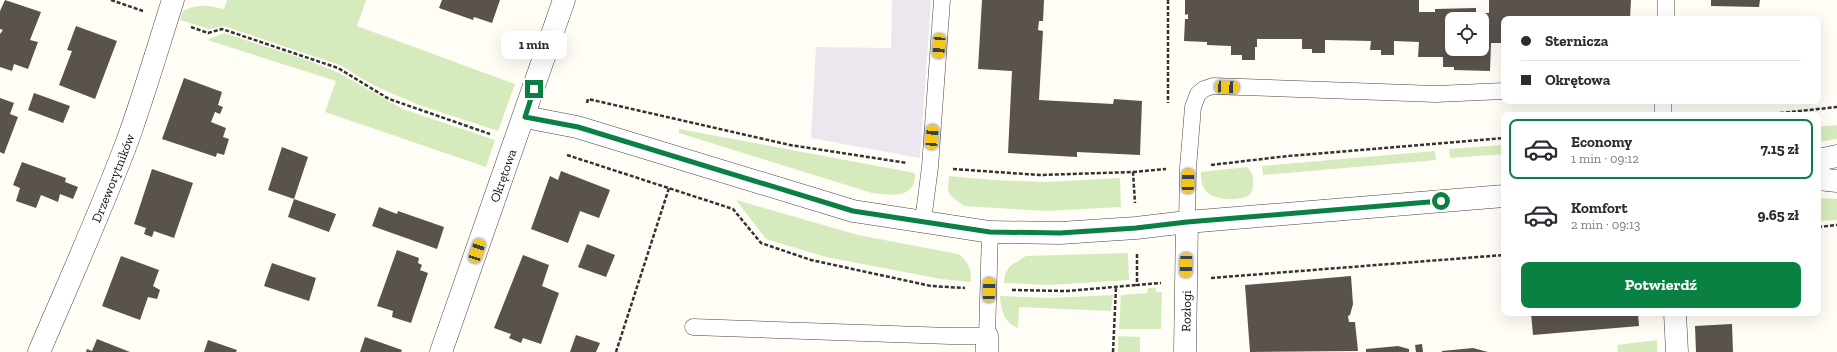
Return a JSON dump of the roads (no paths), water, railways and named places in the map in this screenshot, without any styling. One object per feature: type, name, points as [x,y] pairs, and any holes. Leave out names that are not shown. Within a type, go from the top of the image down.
[{"type":"street","name":"Okrętowa","points":[[441,352],[525,117],[564,0]]},
{"type":"street","name":"Drzeworytników","points":[[39,352],[90,234],[127,142],[159,51],[170,10]]},
{"type":"street","points":[[525,117],[578,127],[853,211],[990,232],[1060,233],[1136,228],[1187,222],[1501,196]]},
{"type":"street","points":[[1821,159],[1837,156]]},
{"type":"street","points":[[1821,179],[1837,180]]},
{"type":"street","name":"Rozłogi","points":[[1185,352],[1187,222]]},
{"type":"street","points":[[1675,316],[1677,352]]},
{"type":"lane","points":[[923,221],[930,167],[942,0]]},
{"type":"lane","points":[[1666,0],[1666,16]]},
{"type":"lane","points":[[1187,222],[1188,168],[1193,107],[1198,94],[1204,89],[1213,86],[1436,94],[1501,91]]},
{"type":"lane","points":[[693,327],[942,336],[987,344],[990,232]]}]
